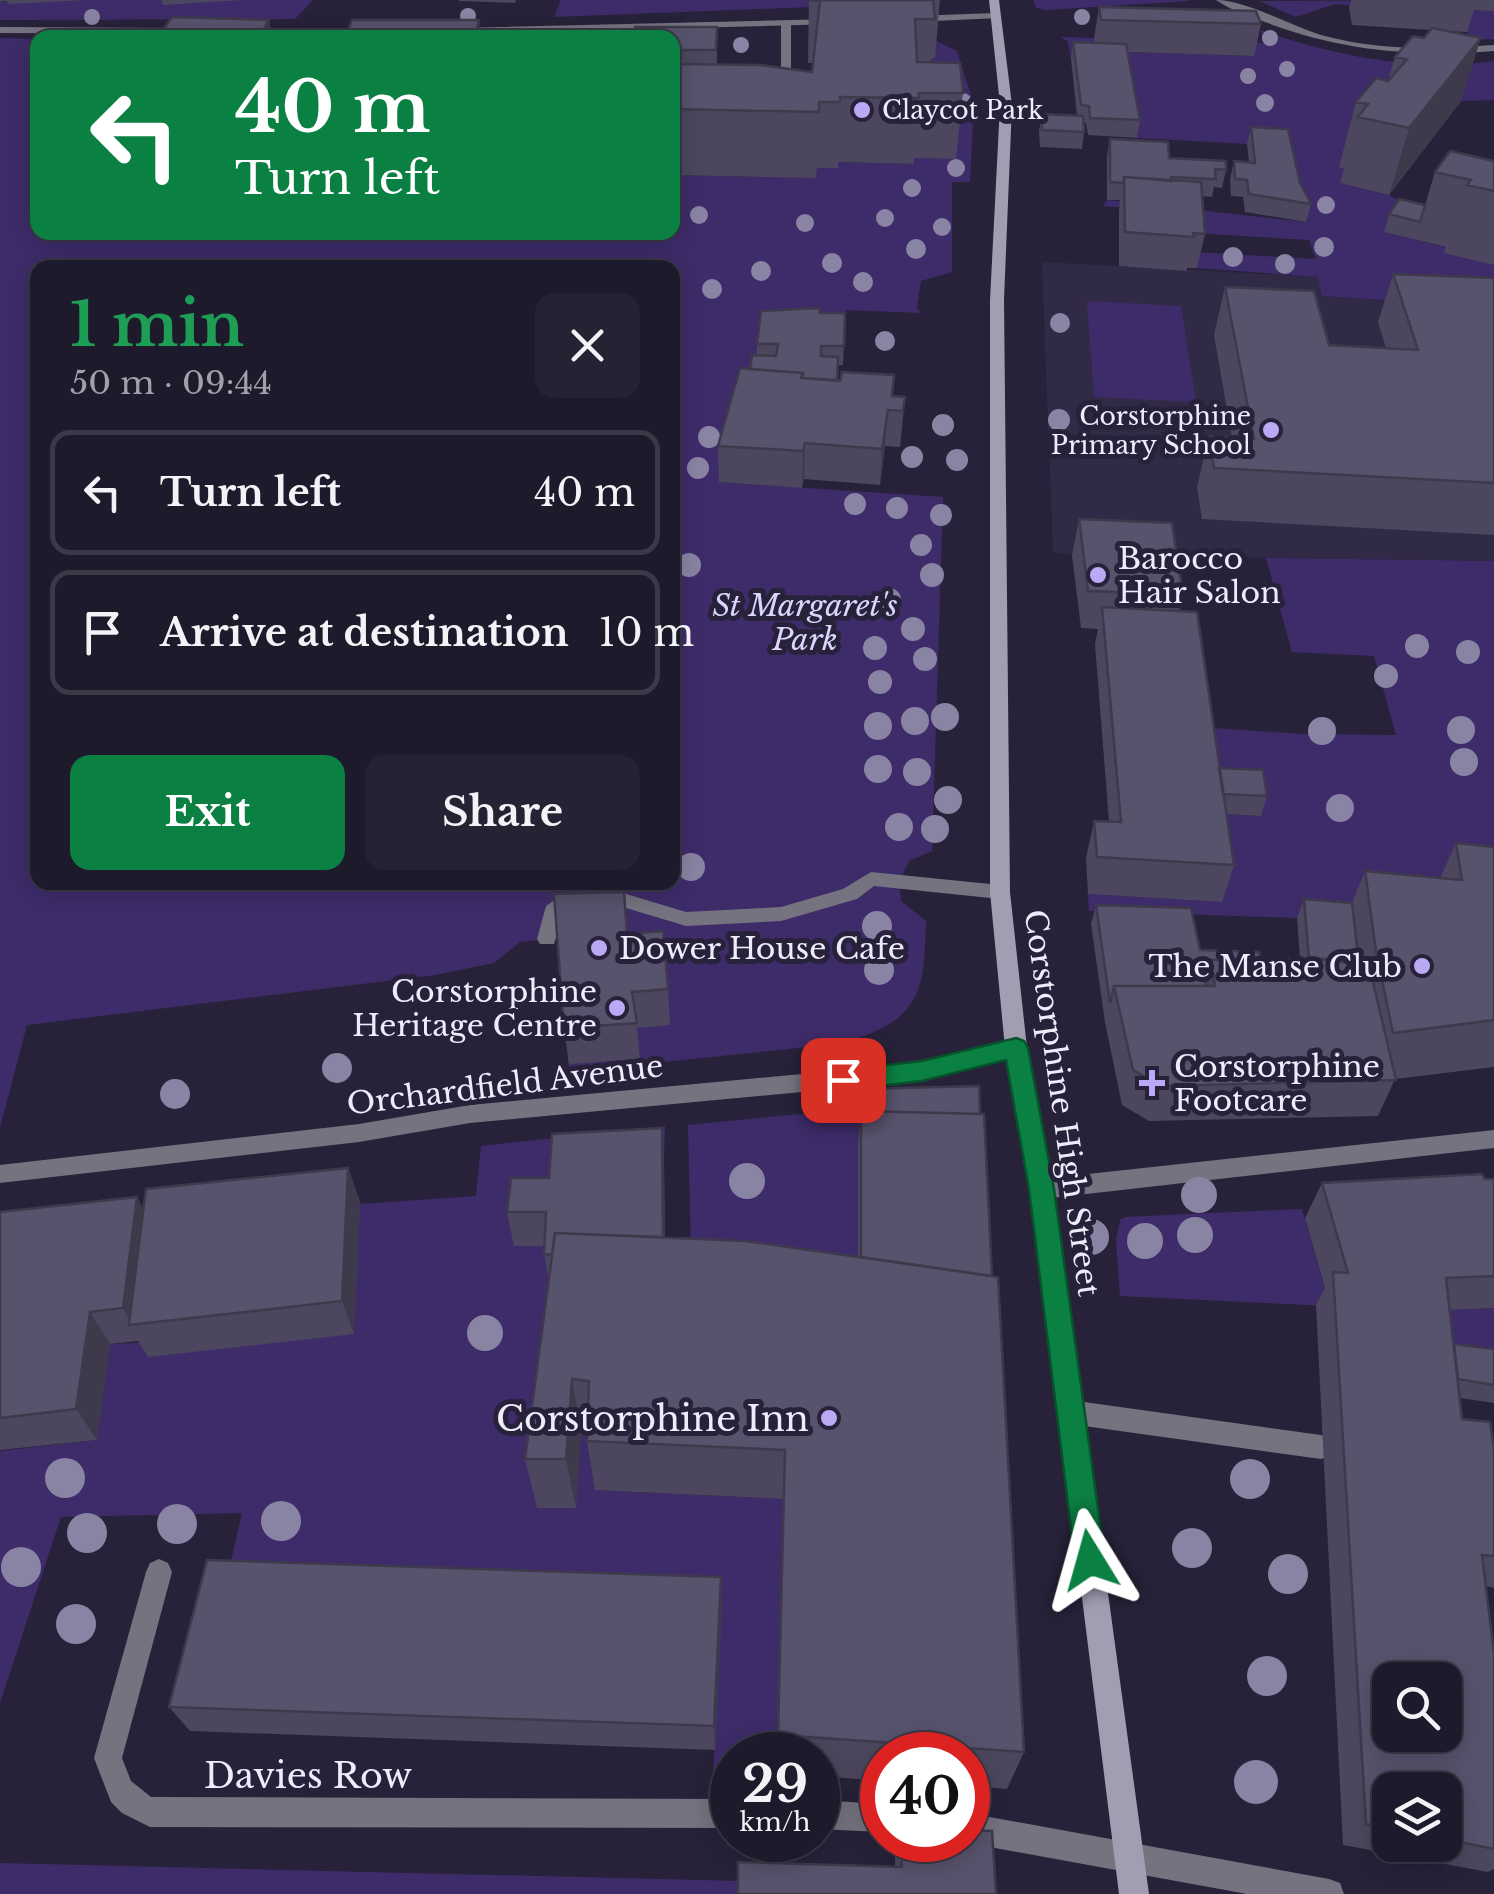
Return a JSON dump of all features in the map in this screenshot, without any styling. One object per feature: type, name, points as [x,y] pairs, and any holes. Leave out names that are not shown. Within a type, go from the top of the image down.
[{"type":"street","points":[[1221,0],[1284,29],[1350,46],[1415,52],[1494,48]]},
{"type":"street","points":[[906,20],[994,8]]},
{"type":"street","name":"Corstorphine High Street","points":[[994,8],[1006,105],[996,300],[1000,892],[1016,1048],[1042,1189],[1134,1894]]},
{"type":"street","points":[[485,30],[840,22]]},
{"type":"street","points":[[786,24],[786,113]]},
{"type":"street","points":[[0,30],[30,30]]},
{"type":"street","points":[[547,939],[556,906],[614,897],[686,919],[781,914],[850,894],[870,879],[1000,892]]},
{"type":"street","name":"Orchardfield Avenue","points":[[0,1174],[359,1133],[470,1114],[898,1074],[1016,1048]]},
{"type":"street","points":[[1042,1189],[1494,1139]]},
{"type":"street","points":[[1070,1412],[1321,1447]]},
{"type":"street","name":"Davies Row","points":[[159,1572],[108,1758],[115,1785],[130,1804],[150,1812],[710,1814]]},
{"type":"street","points":[[990,1832],[1329,1894]]},
{"type":"shaded area","name":"Corstorphine Primary School","points":[[1042,262],[1319,277],[1322,296],[1494,307],[1494,561],[1053,552]]},
{"type":"green space","points":[[313,0],[295,19],[0,20],[0,2]]},
{"type":"green space","points":[[561,0],[839,0],[836,6],[554,17]]},
{"type":"green space","points":[[1033,0],[1189,1],[1046,10],[1036,8]]},
{"type":"green space","points":[[1467,0],[1494,11],[1494,39],[1470,40],[1462,15],[1335,4],[1296,17],[1259,1]]},
{"type":"green space","points":[[1261,30],[1346,54],[1406,63],[1494,61],[1494,100],[1461,101],[1414,91],[1339,167],[1350,170],[1341,183],[1389,195],[1429,218],[1384,232],[1448,248],[1494,265],[1494,307],[1322,296],[1318,277],[1197,268],[1195,252],[1316,259],[1309,240],[1194,233],[1193,213],[1103,206],[1107,200],[1305,222],[1284,146],[1137,138],[1123,61],[1071,59],[1068,42],[1061,37],[1094,38],[1097,51],[1253,56],[1249,42],[1263,43]]},
{"type":"green space","name":"St Margaret's Park","points":[[928,37],[957,51],[974,105],[970,182],[952,182],[952,272],[921,281],[917,308],[921,313],[846,310],[844,332],[757,362],[719,482],[943,497],[932,851],[909,861],[899,883],[901,901],[926,921],[925,947],[919,986],[903,1014],[844,1043],[569,1072],[559,938],[520,942],[494,963],[435,975],[27,1025],[0,1128],[0,38],[30,39],[30,240],[680,240],[680,175],[816,178],[817,168],[837,168],[837,162],[913,164],[914,158],[956,159],[913,126]]},
{"type":"green space","points":[[1087,301],[1181,306],[1196,402],[1094,397]]},
{"type":"green space","points":[[1266,558],[1494,561],[1494,901],[1297,918],[1089,911],[1088,894],[1222,902],[1209,813],[1260,816],[1206,787],[1199,727],[1396,735],[1374,656],[1292,652]]},
{"type":"green space","points":[[859,1108],[858,1315],[692,1294],[688,1125]]},
{"type":"green space","points":[[665,1126],[664,1163],[557,1169],[537,1507],[576,1507],[581,1431],[598,1432],[596,1490],[783,1499],[777,1732],[715,1732],[722,1604],[225,1587],[242,1513],[61,1517],[0,1703],[0,1451],[97,1440],[110,1344],[354,1334],[359,1204],[476,1196],[481,1146]]},
{"type":"green space","points":[[1302,1209],[1330,1306],[1120,1296],[1116,1240],[1120,1220],[1125,1217]]},
{"type":"green space","points":[[1494,1308],[1494,1367],[1431,1359],[1425,1311]]},
{"type":"green space","points":[[0,1863],[739,1881],[738,1894],[0,1894]]},
{"type":"building","points":[[809,0],[933,0],[935,19],[915,19],[917,62],[960,63],[963,93],[919,93],[919,98],[840,97],[840,102],[819,102],[819,112],[680,109],[680,64],[761,65],[812,72],[820,1]]},
{"type":"building","points":[[1099,7],[1256,11],[1261,24],[1101,20]]},
{"type":"building","points":[[172,17],[269,20],[263,30],[163,30]]},
{"type":"building","points":[[352,20],[479,20],[477,30],[348,30]]},
{"type":"building","points":[[717,27],[716,50],[680,50],[680,30],[634,30]]},
{"type":"building","points":[[1432,28],[1481,38],[1409,128],[1358,117],[1368,104],[1356,102],[1376,78],[1388,81],[1407,59],[1395,57],[1413,36],[1424,38]]},
{"type":"building","points":[[1073,42],[1126,44],[1140,120],[1090,118],[1089,106],[1081,105]]},
{"type":"building","points":[[1042,114],[1083,116],[1084,132],[1042,130]]},
{"type":"building","points":[[1251,127],[1288,129],[1300,183],[1311,204],[1249,194],[1247,180],[1235,179],[1234,161],[1255,163]]},
{"type":"building","points":[[1110,139],[1168,142],[1169,158],[1226,161],[1226,170],[1215,169],[1216,179],[1124,177],[1123,183],[1110,182]]},
{"type":"building","points":[[1450,151],[1494,161],[1494,191],[1467,185],[1471,180],[1435,172]]},
{"type":"building","points":[[1124,177],[1201,182],[1205,234],[1193,233],[1194,237],[1125,232]]},
{"type":"building","points":[[1399,199],[1425,205],[1420,222],[1389,214]]},
{"type":"building","points":[[1393,274],[1494,278],[1494,483],[1214,468],[1209,436],[1254,439],[1225,287],[1314,291],[1329,345],[1418,350]]},
{"type":"building","points":[[819,308],[820,313],[845,313],[844,346],[821,346],[821,356],[838,357],[837,380],[750,369],[752,355],[776,356],[778,344],[757,344],[761,311]]},
{"type":"building","points":[[740,368],[803,373],[801,378],[840,381],[842,372],[894,375],[892,396],[905,397],[903,411],[888,410],[882,449],[805,443],[803,451],[718,446]]},
{"type":"building","points":[[1079,519],[1172,523],[1183,594],[1088,591]]},
{"type":"building","points":[[1102,607],[1197,612],[1234,865],[1097,857],[1094,821],[1121,822]]},
{"type":"building","points":[[1219,768],[1263,770],[1267,796],[1223,794]]},
{"type":"building","points":[[1456,843],[1494,847],[1494,1020],[1393,1033],[1365,871],[1462,880]]},
{"type":"building","name":"Corstorphine Heritage Centre","points":[[624,892],[627,934],[663,931],[668,989],[632,992],[637,1023],[564,1028],[554,894]]},
{"type":"building","points":[[1304,899],[1352,903],[1359,964],[1309,958]]},
{"type":"building","points":[[1096,905],[1191,908],[1200,950],[1259,952],[1260,959],[1211,960],[1206,986],[1114,986],[1110,1003]]},
{"type":"building","points":[[1317,958],[1369,965],[1396,1080],[1160,1086],[1133,1070],[1114,986],[1215,986],[1211,960]]},
{"type":"building","points":[[979,1086],[980,1114],[861,1111],[860,1128],[861,1089]]},
{"type":"building","points":[[861,1111],[984,1114],[992,1276],[861,1257]]},
{"type":"building","points":[[662,1128],[663,1237],[555,1233],[552,1255],[544,1254],[546,1212],[507,1212],[511,1178],[549,1178],[552,1134]]},
{"type":"building","points":[[348,1168],[342,1301],[129,1325],[146,1189]]},
{"type":"building","points":[[1482,1174],[1485,1179],[1494,1179],[1494,1276],[1446,1278],[1462,1419],[1490,1422],[1494,1450],[1494,1556],[1482,1555],[1494,1654],[1494,1849],[1462,1842],[1462,1772],[1372,1772],[1372,1825],[1366,1824],[1333,1272],[1348,1273],[1322,1183]]},
{"type":"building","points":[[137,1197],[123,1308],[90,1312],[76,1409],[0,1418],[0,1212]]},
{"type":"building","points":[[555,1233],[746,1241],[998,1277],[1024,1752],[990,1750],[990,1732],[860,1732],[860,1741],[840,1739],[840,1732],[778,1732],[785,1450],[587,1441],[589,1381],[572,1379],[566,1459],[525,1459]]},
{"type":"building","points":[[1454,1344],[1494,1349],[1494,1385],[1458,1379]]},
{"type":"building","points":[[207,1560],[721,1577],[714,1726],[169,1707]]},
{"type":"building","points":[[992,1831],[996,1894],[738,1894],[738,1862],[902,1867],[902,1862],[990,1862]]},
{"type":"place","name":"Claycot Park","points":[[862,110]]},
{"type":"place","name":"Corstorphine Primary School","points":[[1271,430]]},
{"type":"place","name":"Barocco Hair Salon","points":[[1098,575]]},
{"type":"place","name":"Dower House Cafe","points":[[599,948]]},
{"type":"place","name":"The Manse Club","points":[[1422,966]]},
{"type":"place","name":"Corstorphine Heritage Centre","points":[[617,1008]]},
{"type":"place","name":"Corstorphine Footcare","points":[[1152,1083]]},
{"type":"place","name":"Corstorphine Inn","points":[[829,1418]]},
{"type":"route","points":[[843,1080],[922,1071],[1016,1048],[1042,1189],[1090,1560]]}]
